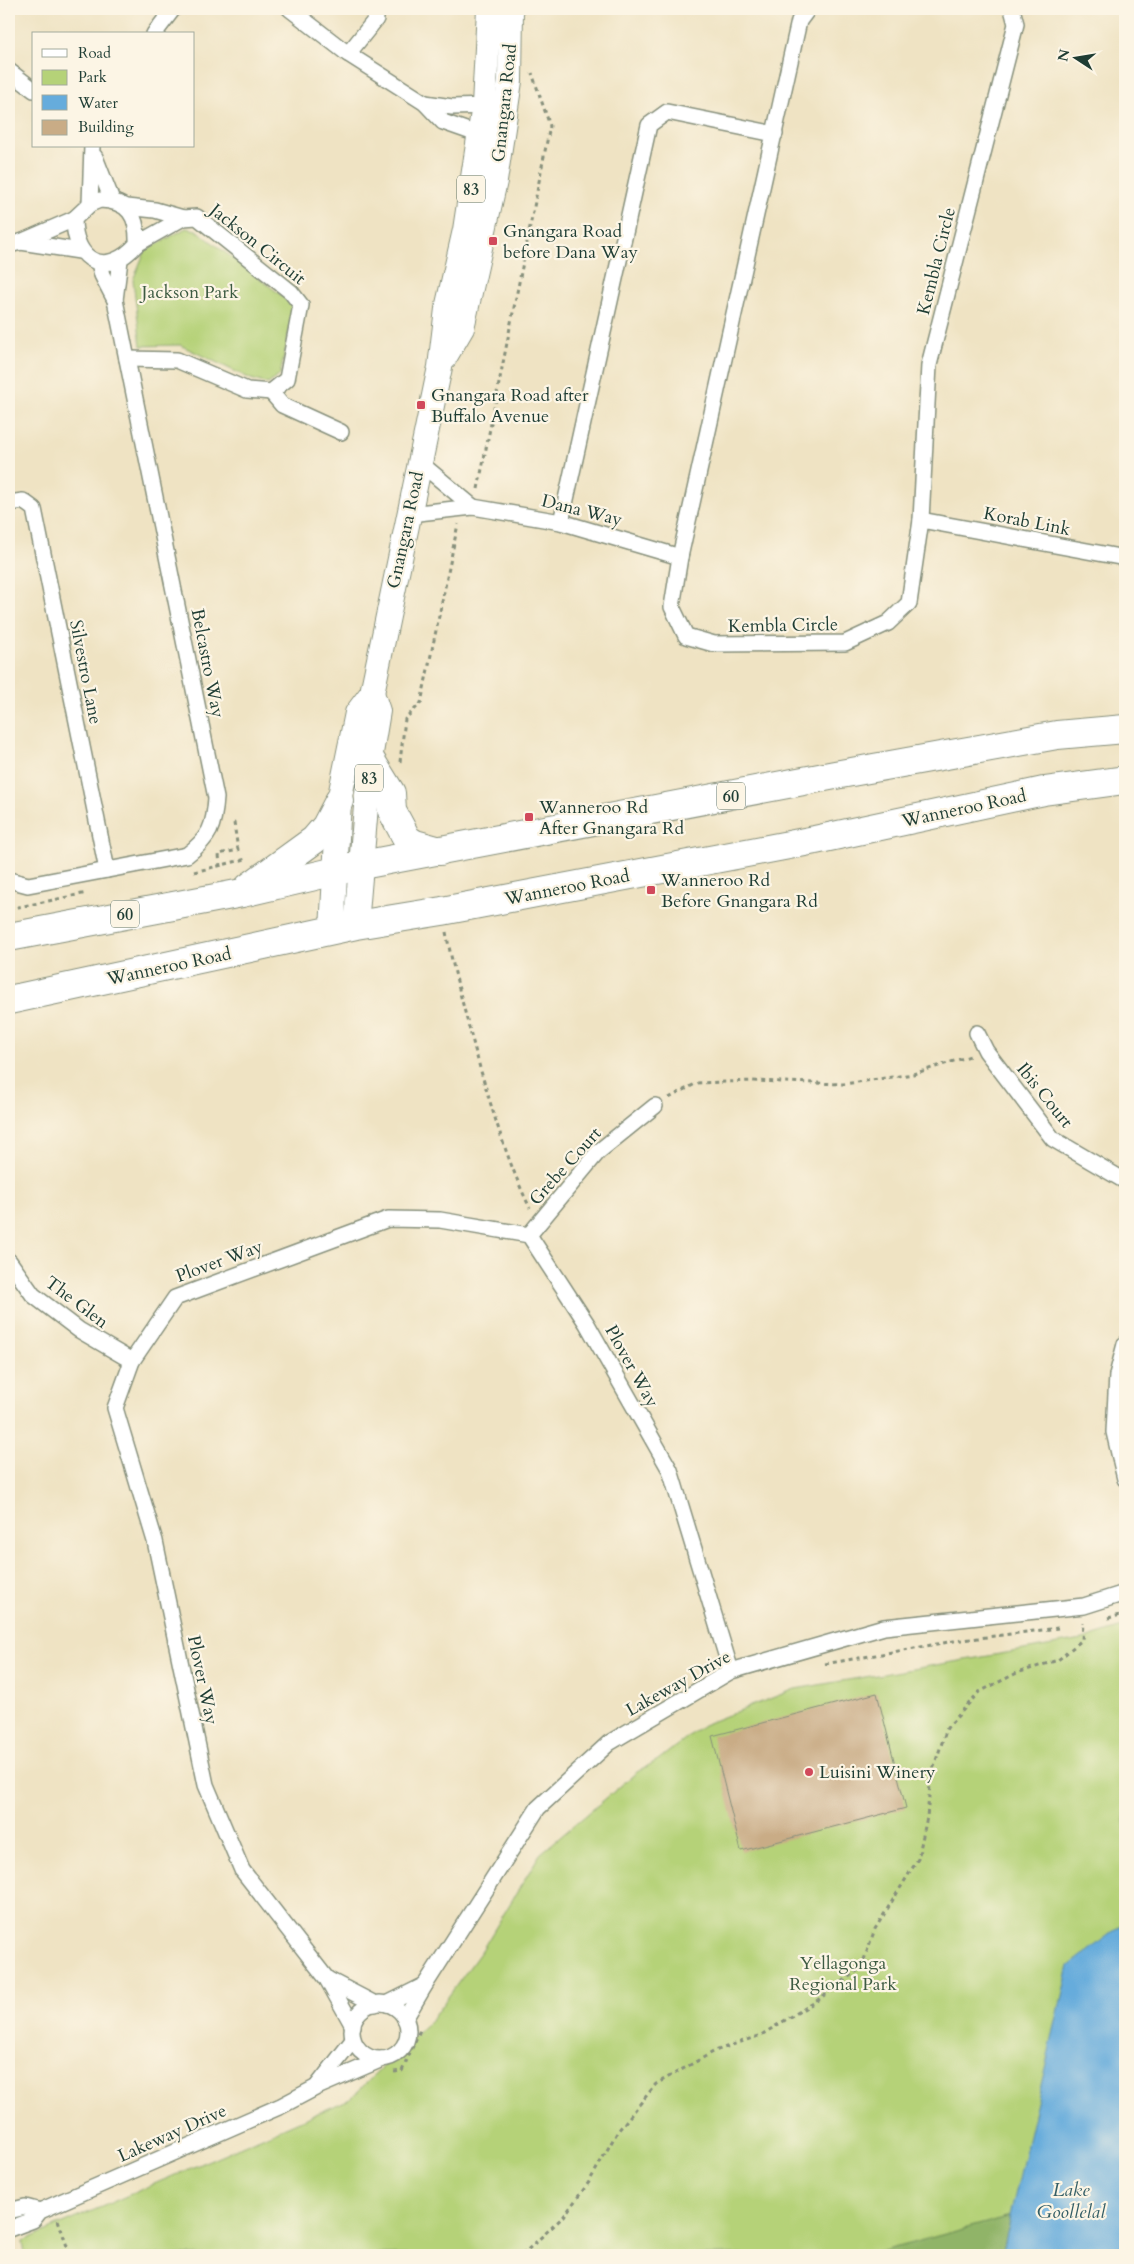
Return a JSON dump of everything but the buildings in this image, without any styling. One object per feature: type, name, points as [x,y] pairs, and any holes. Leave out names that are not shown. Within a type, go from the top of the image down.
[{"type":"highway","name":"60","points":[[9,936],[242,892],[362,865],[1057,735],[1125,730]]},
{"type":"highway","points":[[370,759],[391,793],[392,811],[408,839],[415,844],[440,851]]},
{"type":"highway","name":"Wanneroo Road","points":[[9,1000],[344,928],[815,840],[1044,791],[1125,780]]},
{"type":"highway","name":"83","points":[[242,892],[314,840],[326,826],[339,800]]},
{"type":"main road","name":"Gnangara Road","points":[[344,928],[336,871],[339,800],[357,712],[372,693],[440,367],[447,309],[465,230],[491,135],[495,106],[489,9]]},
{"type":"main road","name":"Gnangara Road","points":[[495,106],[510,81],[511,9]]},
{"type":"main road","name":"Gnangara Road","points":[[344,928],[362,865],[370,759],[378,711],[372,693]]},
{"type":"street","points":[[156,32],[173,9]]},
{"type":"street","points":[[290,9],[348,54],[425,102],[443,122],[491,135]]},
{"type":"street","points":[[348,54],[376,19],[375,9]]},
{"type":"street","name":"Kembla Circle","points":[[808,9],[798,22],[775,134],[680,557],[672,607],[686,636],[714,644],[845,643],[888,623],[909,603],[921,520],[929,365],[1016,24],[1012,9]]},
{"type":"street","points":[[9,71],[32,88]]},
{"type":"street","points":[[425,102],[452,107],[495,106]]},
{"type":"street","points":[[561,522],[649,125],[667,112],[775,134]]},
{"type":"street","points":[[90,204],[92,148]]},
{"type":"street","points":[[92,148],[119,204]]},
{"type":"street","points":[[15,244],[74,219],[90,204],[100,200],[119,204],[132,214],[136,224],[137,244],[120,260],[110,263],[99,263],[88,259],[80,251],[75,241],[74,219]]},
{"type":"street","name":"Jackson Circuit","points":[[119,204],[155,210],[183,218]]},
{"type":"street","name":"Jackson Circuit","points":[[137,244],[183,218],[197,216],[291,292],[301,305],[287,379],[271,392]]},
{"type":"street","points":[[15,244],[80,251]]},
{"type":"street","name":"Belcastro Way","points":[[115,300],[120,260]]},
{"type":"street","name":"Belcastro Way","points":[[13,882],[28,885],[187,855],[203,842],[214,822],[216,798],[115,300],[102,275],[99,263]]},
{"type":"street","points":[[127,359],[177,360],[247,390],[271,392],[282,406],[341,432]]},
{"type":"street","points":[[419,462],[473,507]]},
{"type":"street","name":"Silvestro Lane","points":[[9,503],[23,501],[34,510],[107,870]]},
{"type":"street","name":"Dana Way","points":[[409,514],[473,507],[561,522],[680,557]]},
{"type":"street","name":"Korab Link","points":[[921,520],[1125,558]]},
{"type":"street","name":"Ibis Court","points":[[977,1033],[986,1051],[1053,1140],[1125,1181]]},
{"type":"street","name":"Grebe Court","points":[[534,1229],[598,1152],[655,1106]]},
{"type":"street","name":"Plover Way","points":[[353,2033],[327,1979],[242,1870],[206,1785],[155,1541],[115,1408],[132,1361],[174,1298],[388,1219],[440,1220],[534,1229],[670,1470],[730,1671]]},
{"type":"street","name":"The Glen","points":[[9,1261],[33,1295],[78,1330],[132,1361]]},
{"type":"street","points":[[1125,1344],[1117,1375],[1114,1432],[1125,1479]]},
{"type":"street","name":"Lakeway Drive","points":[[406,2019],[425,1984],[538,1808],[609,1743],[730,1671],[884,1627],[1084,1606],[1125,1594]]},
{"type":"street","name":"Plover Way","points":[[327,1979],[381,2004]]},
{"type":"street","name":"Lakeway Drive","points":[[381,2004],[425,1984]]},
{"type":"street","points":[[381,2004],[396,2008],[406,2019],[408,2031],[405,2044],[392,2057],[382,2060],[364,2055],[353,2033],[359,2013],[381,2004]]},
{"type":"street","name":"Lakeway Drive","points":[[317,2087],[353,2033]]},
{"type":"street","name":"Lakeway Drive","points":[[9,2228],[33,2220],[47,2208],[281,2106],[317,2087],[382,2060]]},
{"type":"street","name":"Lakeway Drive","points":[[9,2211],[25,2208],[47,2208]]},
{"type":"path","points":[[399,767],[405,719],[421,703],[458,525],[473,507],[550,126],[530,66]]},
{"type":"path","points":[[214,822],[234,823],[238,850],[219,854],[220,867]]},
{"type":"path","points":[[442,911],[466,1019],[493,1113],[534,1229]]},
{"type":"path","points":[[655,1106],[697,1083],[752,1081],[844,1084],[913,1074],[986,1051]]},
{"type":"path","points":[[522,2255],[564,2216],[589,2182],[618,2132],[656,2084],[715,2051],[761,2035],[815,2002],[861,1968],[875,1929],[918,1859],[927,1817],[931,1775],[947,1728],[979,1692],[1017,1673],[1058,1660],[1082,1640],[1084,1606]]},
{"type":"path","points":[[1100,1620],[1125,1614]]},
{"type":"path","points":[[1076,1625],[1092,1622]]},
{"type":"path","points":[[820,1664],[954,1640],[1063,1627]]},
{"type":"path","points":[[402,2071],[423,2023]]},
{"type":"path","points":[[47,2208],[70,2255]]},
{"type":"green space","name":"Jackson Park","points":[[186,228],[196,230],[281,295],[294,308],[280,375],[268,384],[251,379],[180,345],[141,346],[133,280],[145,251]]},
{"type":"green space","name":"Yellagonga Regional Park","points":[[1125,1626],[1125,2255],[25,2255],[23,2241],[350,2099],[432,2019],[482,1950],[540,1854],[637,1772],[658,1760],[703,1725],[795,1689],[1082,1640]]},
{"type":"green space","points":[[1011,2216],[1001,2255],[868,2255]]},
{"type":"water","name":"Lake Goollelal","points":[[1125,1922],[1125,2255],[1001,2255],[1069,1966]]},
{"type":"place","name":"Gnangara Road before Dana Way","points":[[493,241]]},
{"type":"place","name":"Gnangara Road after Buffalo Avenue","points":[[421,405]]},
{"type":"place","name":"Wanneroo Rd After Gnangara Rd","points":[[529,817]]},
{"type":"place","name":"Wanneroo Rd Before Gnangara Rd","points":[[651,890]]},
{"type":"place","name":"Luisini Winery","points":[[809,1772]]}]
